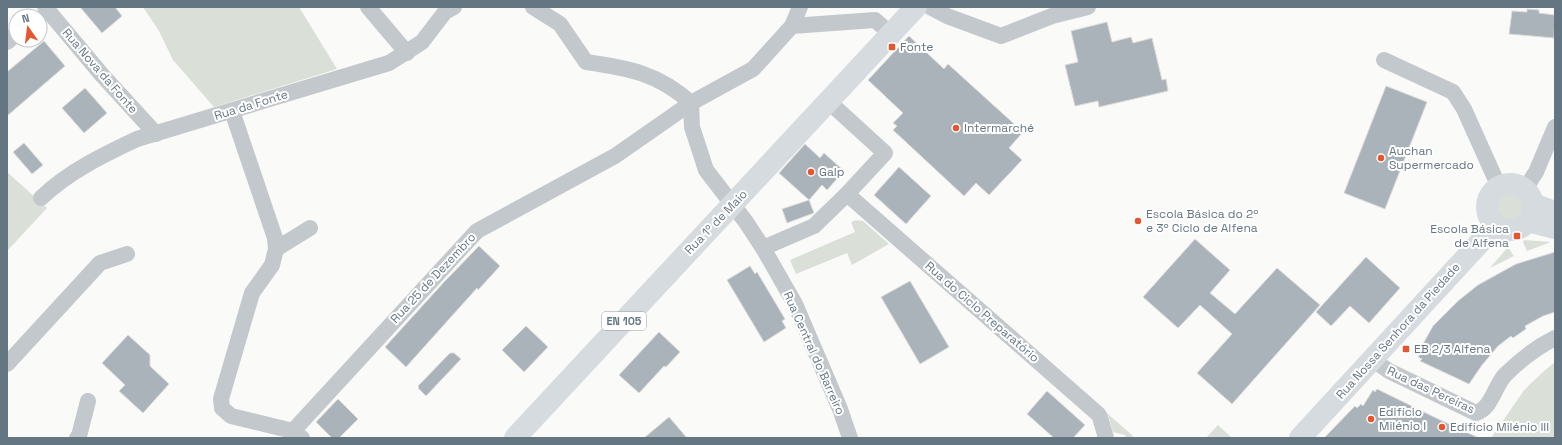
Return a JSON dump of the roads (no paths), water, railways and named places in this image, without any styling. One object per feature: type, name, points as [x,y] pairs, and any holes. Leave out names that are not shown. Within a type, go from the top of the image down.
[{"type":"main road","name":"Rua 1º de Maio","points":[[516,438],[916,7]]},
{"type":"main road","points":[[1529,205],[1522,227],[1513,230],[1504,229],[1496,225],[1490,218],[1488,200],[1492,192],[1499,187],[1508,184],[1517,185],[1529,205],[1555,228]]},
{"type":"main road","points":[[1529,205],[1555,212]]},
{"type":"main road","name":"Rua Nossa Senhora da Piedade","points":[[1300,438],[1496,225]]},
{"type":"street","points":[[368,7],[407,53]]},
{"type":"street","name":"Rua da Fonte","points":[[41,198],[50,190],[92,162],[137,139],[388,63],[407,53],[422,42],[445,12],[454,7]]},
{"type":"street","points":[[533,7],[560,24],[586,62],[628,68],[644,73],[678,91],[691,103]]},
{"type":"street","points":[[800,7],[792,26],[876,20],[891,34]]},
{"type":"street","points":[[930,7],[947,16],[1001,36],[1052,16],[1088,7]]},
{"type":"street","name":"Rua Nova da Fonte","points":[[48,16],[156,134]]},
{"type":"street","name":"Rua 25 de Dezembro","points":[[298,434],[476,231],[616,156],[691,103],[753,68],[792,26]]},
{"type":"street","points":[[1384,60],[1454,92],[1464,109],[1499,187]]},
{"type":"street","points":[[763,248],[814,226],[847,194],[885,153],[828,101]]},
{"type":"street","name":"Rua Central do Barreiro","points":[[691,103],[692,127],[706,170],[763,248],[795,304],[840,409],[850,438]]},
{"type":"street","points":[[232,111],[275,238],[276,249],[272,266],[252,294],[221,399],[222,408],[231,416],[298,434]]},
{"type":"street","points":[[1529,205],[1536,172],[1555,127]]},
{"type":"street","name":"Rua do Ciclo Preparatório","points":[[847,194],[1098,414],[1106,438]]},
{"type":"street","points":[[276,249],[310,228]]},
{"type":"street","points":[[7,364],[100,263],[127,254]]},
{"type":"street","name":"Rua das Pereiras","points":[[1373,360],[1389,371],[1476,413],[1486,406],[1504,376],[1531,352],[1555,338]]},
{"type":"street","points":[[77,438],[88,401]]},
{"type":"place","name":"Fonte","points":[[892,47]]},
{"type":"place","name":"Intermarché","points":[[956,128]]},
{"type":"place","name":"Auchan Supermercado","points":[[1381,158]]},
{"type":"place","name":"Galp","points":[[811,172]]},
{"type":"place","name":"Escola Básica do 2º e 3º Ciclo de Alfena","points":[[1138,221]]},
{"type":"place","name":"Escola Básica de Alfena","points":[[1517,236]]},
{"type":"place","name":"EB 2/3 Alfena","points":[[1406,349]]},
{"type":"place","name":"Edifício Milénio I","points":[[1371,419]]},
{"type":"place","name":"Edifício Milénio III","points":[[1442,427]]}]
